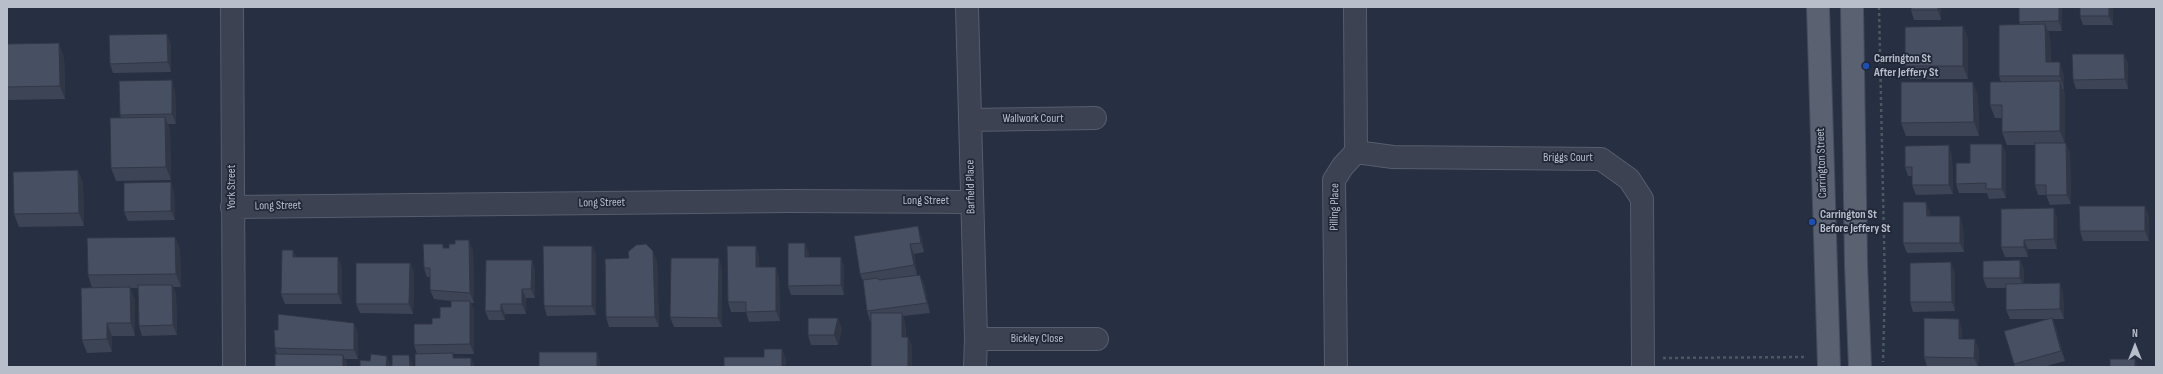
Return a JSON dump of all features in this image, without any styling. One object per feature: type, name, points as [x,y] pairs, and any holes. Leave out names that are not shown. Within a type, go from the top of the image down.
[{"type":"main road","name":"Carrington Street","points":[[1818,7],[1829,367]]},
{"type":"main road","points":[[1852,7],[1856,256],[1860,367]]},
{"type":"street","name":"York Street","points":[[232,7],[234,367]]},
{"type":"street","name":"Barfield Place","points":[[967,7],[971,202],[976,339],[975,367]]},
{"type":"street","points":[[1355,7],[1356,152]]},
{"type":"street","name":"Wallwork Court","points":[[970,120],[1095,118]]},
{"type":"street","name":"Briggs Court","points":[[1356,152],[1393,157],[1601,159],[1629,179],[1642,199],[1643,362]]},
{"type":"street","name":"Pilling Place","points":[[1336,367],[1334,180],[1343,166],[1356,152]]},
{"type":"street","name":"Long Street","points":[[232,207],[788,201],[971,202]]},
{"type":"street","name":"Bickley Close","points":[[976,339],[1097,339]]},
{"type":"path","points":[[1879,7],[1885,285],[1883,367]]},
{"type":"path","points":[[1643,362],[1805,357]]},
{"type":"building","points":[[1911,7],[1938,7],[1938,10],[1911,10]]},
{"type":"building","points":[[2019,7],[2059,7],[2059,21],[2019,22]]},
{"type":"building","points":[[2080,7],[2109,7],[2109,16],[2080,16]]},
{"type":"building","points":[[2045,24],[2046,62],[2060,62],[2060,76],[1999,76],[1999,25]]},
{"type":"building","points":[[1963,26],[1963,66],[1905,66],[1905,27]]},
{"type":"building","points":[[167,34],[168,62],[110,64],[109,35]]},
{"type":"building","points":[[59,43],[60,86],[7,87],[7,44]]},
{"type":"building","points":[[2072,54],[2124,54],[2125,79],[2073,80]]},
{"type":"building","points":[[172,80],[172,114],[120,115],[119,81]]},
{"type":"building","points":[[2060,81],[2060,131],[2002,132],[2002,105],[1990,105],[1990,82]]},
{"type":"building","points":[[1901,82],[1973,82],[1974,122],[1901,123]]},
{"type":"building","points":[[165,117],[166,167],[111,168],[110,118]]},
{"type":"building","points":[[2035,143],[2066,143],[2067,195],[2046,195],[2046,185],[2035,185]]},
{"type":"building","points":[[1970,144],[2002,144],[2002,189],[1986,189],[1986,183],[1956,184],[1956,163],[1970,163]]},
{"type":"building","points":[[1949,145],[1949,185],[1912,185],[1912,167],[1905,167],[1905,146]]},
{"type":"building","points":[[78,170],[79,213],[14,214],[13,172]]},
{"type":"building","points":[[171,182],[171,211],[124,212],[124,183]]},
{"type":"building","points":[[1903,202],[1926,202],[1927,216],[1960,216],[1960,243],[1903,243]]},
{"type":"building","points":[[2079,206],[2145,206],[2145,231],[2080,231]]},
{"type":"building","points":[[2054,208],[2054,239],[2024,240],[2024,247],[2001,247],[2001,209]]},
{"type":"building","points":[[918,226],[921,243],[910,244],[914,265],[860,274],[854,236]]},
{"type":"building","points":[[175,237],[176,274],[88,275],[87,238]]},
{"type":"building","points":[[455,240],[469,240],[470,293],[430,290],[430,268],[424,268],[423,244],[443,244],[443,248],[449,248],[449,244],[455,244]]},
{"type":"building","points":[[788,243],[805,243],[805,257],[841,257],[841,285],[788,286]]},
{"type":"building","points":[[646,244],[653,251],[655,317],[606,317],[605,259],[629,258],[628,252],[636,245]]},
{"type":"building","points":[[543,246],[592,246],[592,306],[544,306]]},
{"type":"building","points":[[727,246],[756,246],[756,267],[776,267],[776,311],[746,312],[746,302],[728,302]]},
{"type":"building","points":[[282,250],[293,250],[293,257],[338,257],[338,294],[281,294]]},
{"type":"building","points":[[671,258],[719,258],[718,318],[670,317]]},
{"type":"building","points":[[486,260],[532,260],[531,289],[522,289],[522,304],[501,304],[501,311],[485,311]]},
{"type":"building","points":[[2020,260],[2020,278],[1983,278],[1983,261]]},
{"type":"building","points":[[1951,262],[1952,302],[1910,302],[1910,263]]},
{"type":"building","points":[[356,263],[410,263],[409,304],[356,304]]},
{"type":"building","points":[[920,275],[927,303],[867,311],[863,280],[878,278],[879,280]]},
{"type":"building","points":[[2060,283],[2060,309],[2006,310],[2006,284]]},
{"type":"building","points":[[138,285],[172,285],[173,325],[139,326]]},
{"type":"building","points":[[130,287],[131,323],[107,323],[107,339],[82,340],[81,288]]},
{"type":"building","points":[[451,301],[470,301],[470,344],[414,345],[414,324],[432,324],[432,318],[440,318],[440,307],[451,307]]},
{"type":"building","points":[[871,313],[902,313],[902,337],[908,337],[908,367],[871,367]]},
{"type":"building","points":[[278,314],[354,323],[354,350],[275,348],[274,330],[278,330]]},
{"type":"building","points":[[808,318],[838,318],[834,335],[808,335]]},
{"type":"building","points":[[1924,318],[1959,319],[1959,339],[1975,339],[1974,358],[1924,357]]},
{"type":"building","points":[[2052,318],[2061,351],[2014,364],[2004,331]]},
{"type":"building","points":[[764,349],[782,349],[782,367],[724,367],[724,357],[764,357]]},
{"type":"building","points":[[539,352],[597,352],[597,367],[539,367]]},
{"type":"building","points":[[453,353],[453,358],[471,358],[471,367],[415,367],[415,354]]},
{"type":"building","points":[[275,354],[343,355],[343,367],[275,367]]},
{"type":"building","points":[[371,354],[387,356],[386,367],[360,367],[360,360],[370,361]]},
{"type":"building","points":[[392,355],[409,355],[410,367],[392,367]]},
{"type":"building","points":[[2110,359],[2135,359],[2135,367],[2110,367]]},
{"type":"place","name":"Carrington St After Jeffery St","points":[[1866,66]]},
{"type":"place","name":"Carrington St Before Jeffery St","points":[[1812,222]]}]
